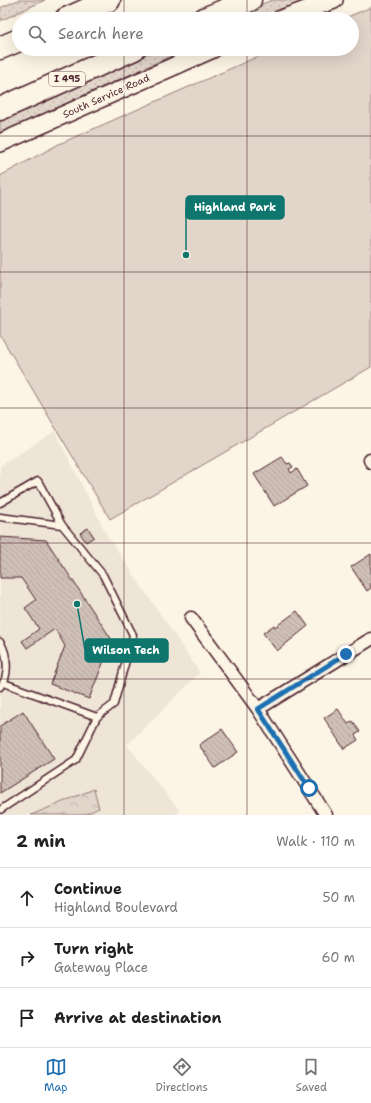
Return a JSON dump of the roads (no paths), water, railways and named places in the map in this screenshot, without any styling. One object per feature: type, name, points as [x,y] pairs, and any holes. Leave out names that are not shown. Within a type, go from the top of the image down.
[{"type":"highway","points":[[82,12],[109,0]]},
{"type":"highway","points":[[221,12],[250,0]]},
{"type":"highway","points":[[0,48],[12,43]]},
{"type":"highway","name":"I 495","points":[[0,109],[118,56]]},
{"type":"main road","points":[[301,12],[334,0]]},
{"type":"main road","name":"South Service Road","points":[[0,143],[197,56]]},
{"type":"street","points":[[191,618],[258,709],[326,815]]},
{"type":"street","points":[[258,709],[371,639]]},
{"type":"lane","points":[[0,503],[38,481],[62,525],[103,576],[133,635],[114,704],[97,716],[76,760],[0,810]]},
{"type":"lane","points":[[0,517],[62,525]]},
{"type":"lane","points":[[0,642],[3,646],[7,663],[2,686],[97,716]]},
{"type":"place","name":"Highland Park","points":[[186,255]]},
{"type":"place","name":"Wilson Tech","points":[[77,604]]}]
